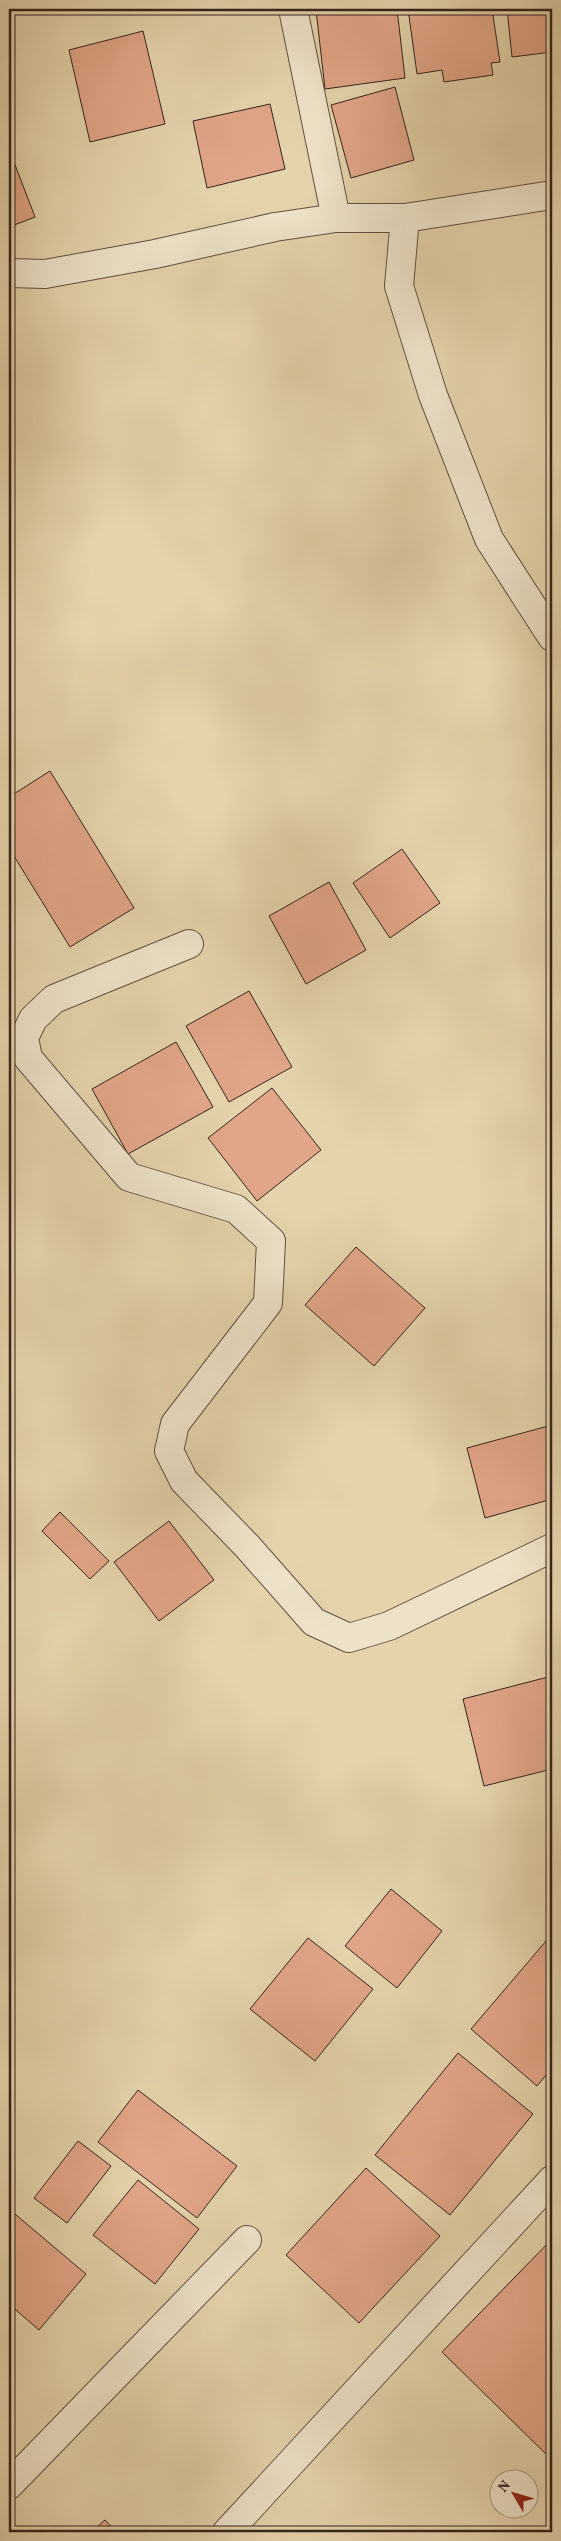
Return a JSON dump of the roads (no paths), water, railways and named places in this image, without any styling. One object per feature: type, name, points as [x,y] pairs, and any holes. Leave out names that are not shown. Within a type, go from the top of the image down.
[{"type":"street","points":[[293,9],[336,218]]},
{"type":"street","points":[[9,274],[45,274],[155,254],[275,227],[336,218],[405,218],[552,195]]},
{"type":"street","points":[[405,218],[399,286],[433,395],[489,539],[552,637]]},
{"type":"street","points":[[189,944],[54,999],[33,1019],[24,1038],[28,1058],[129,1177],[236,1209],[271,1241],[268,1303],[175,1424],[169,1451],[184,1481],[247,1546],[314,1622],[349,1638],[389,1626],[552,1548]]},
{"type":"street","points":[[227,2532],[552,2180]]},
{"type":"street","points":[[9,2485],[248,2240]]}]
